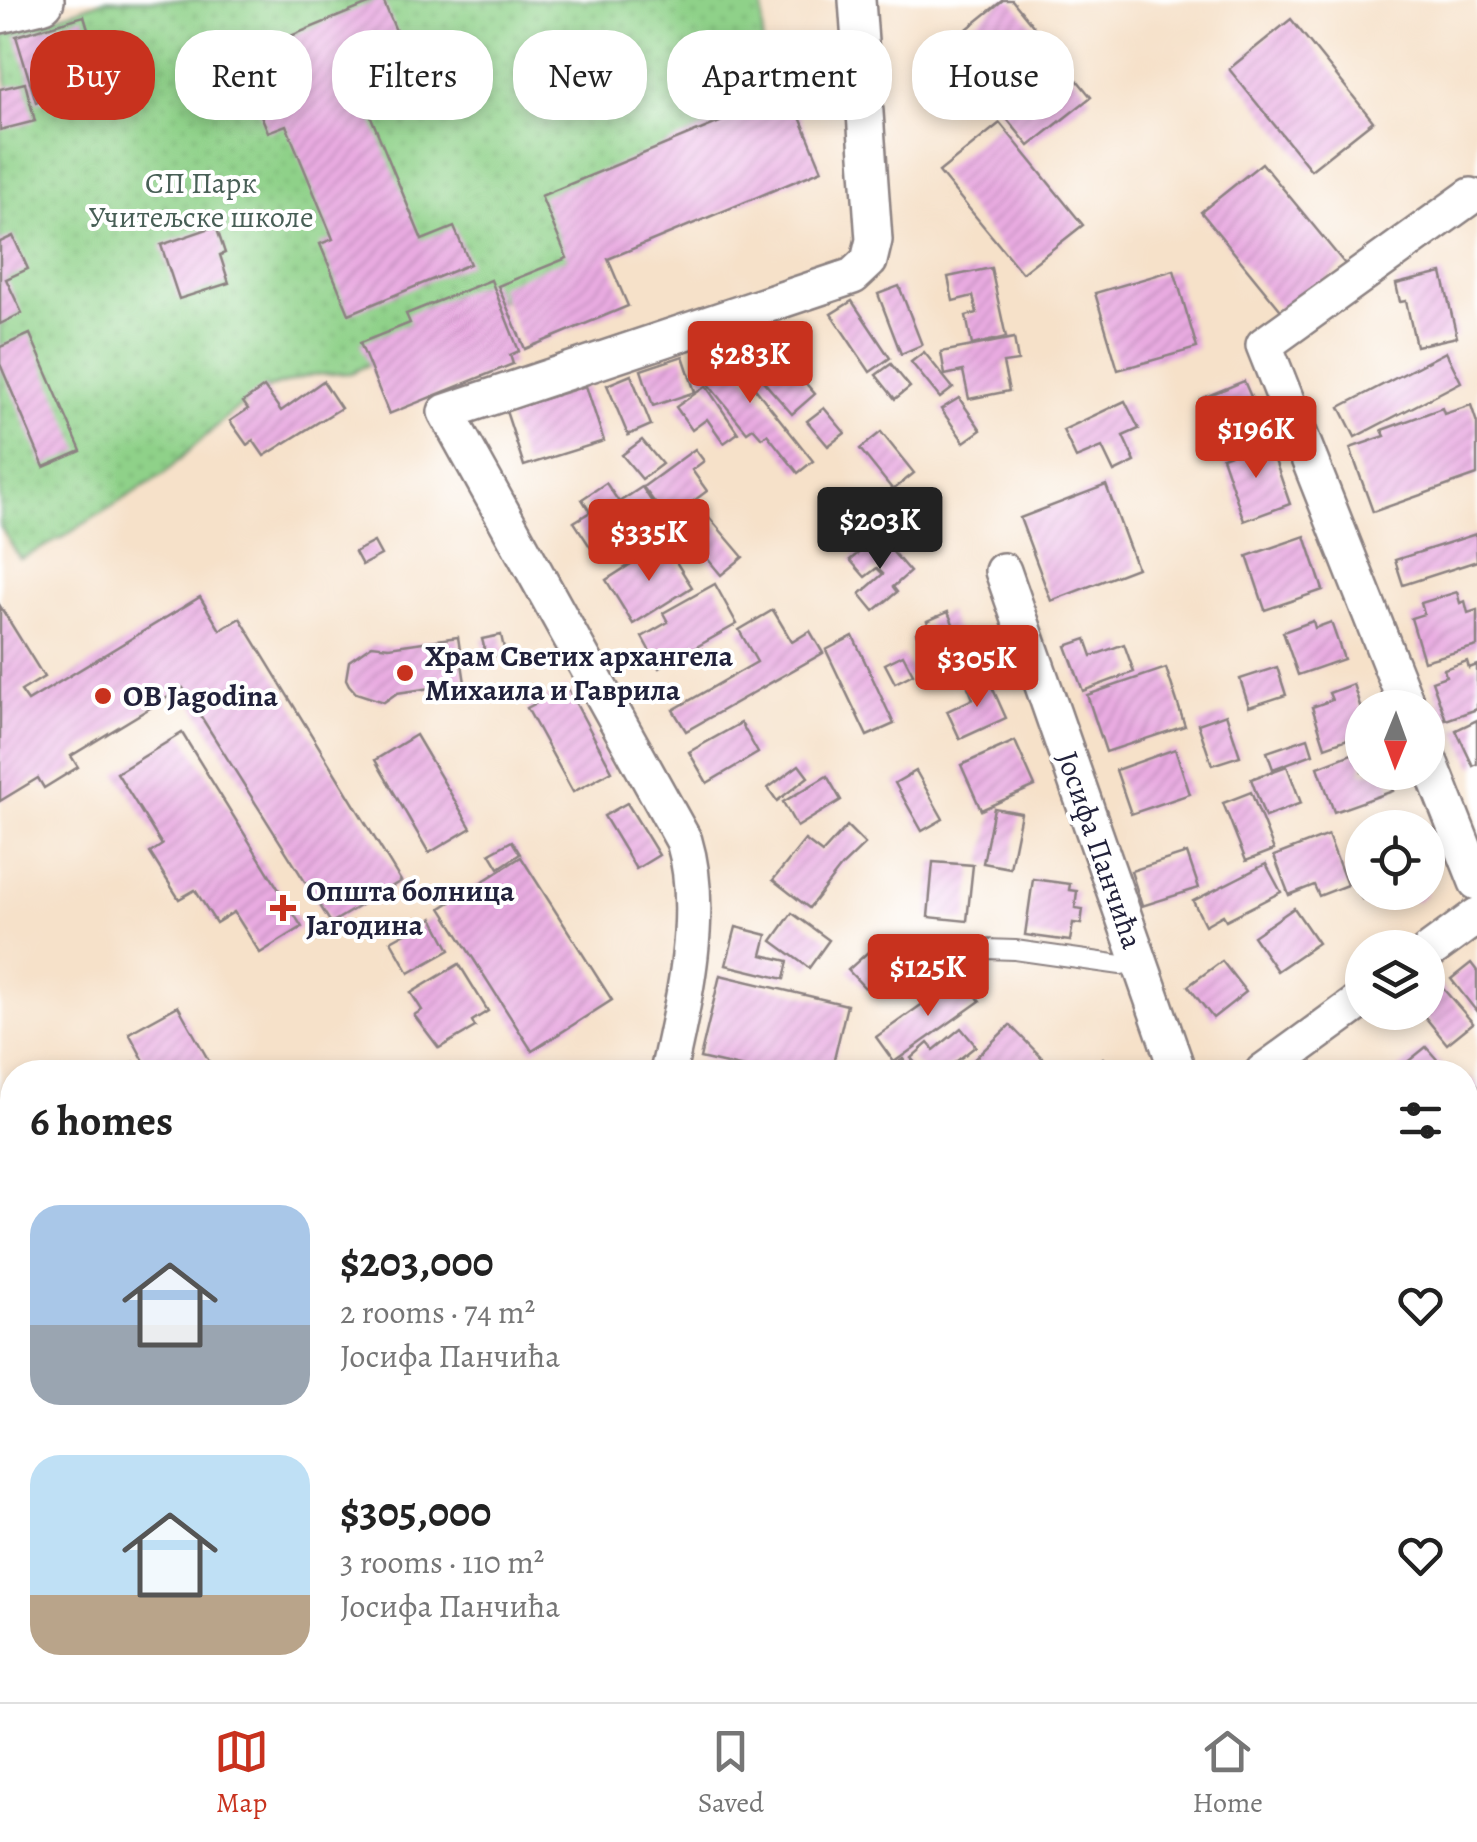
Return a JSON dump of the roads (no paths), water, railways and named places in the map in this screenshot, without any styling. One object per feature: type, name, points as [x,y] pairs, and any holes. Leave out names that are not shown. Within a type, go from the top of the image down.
[{"type":"street","points":[[0,10],[41,0]]},
{"type":"street","points":[[670,1060],[692,922],[693,881],[684,841],[446,412],[853,276],[869,261],[874,240],[857,0]]},
{"type":"street","points":[[1401,690],[1264,346],[1471,196]]},
{"type":"street","name":"Јосифа Панчића","points":[[1003,571],[1174,1060]]},
{"type":"street","points":[[1441,790],[1477,882]]},
{"type":"street","points":[[1445,940],[1477,916]]},
{"type":"street","points":[[1280,1060],[1345,1012]]},
{"type":"lane","points":[[894,980],[954,948],[1015,950],[1121,965],[1139,961]]},
{"type":"place","name":"Храм Светих архангела Михаила и Гаврила","points":[[405,673]]},
{"type":"place","name":"OB Jagodina","points":[[103,696]]},
{"type":"place","name":"Општа болница Јагодина","points":[[283,908]]},
{"type":"park label","name":"СП Парк Учитељске школе","points":[[201,200]]}]
